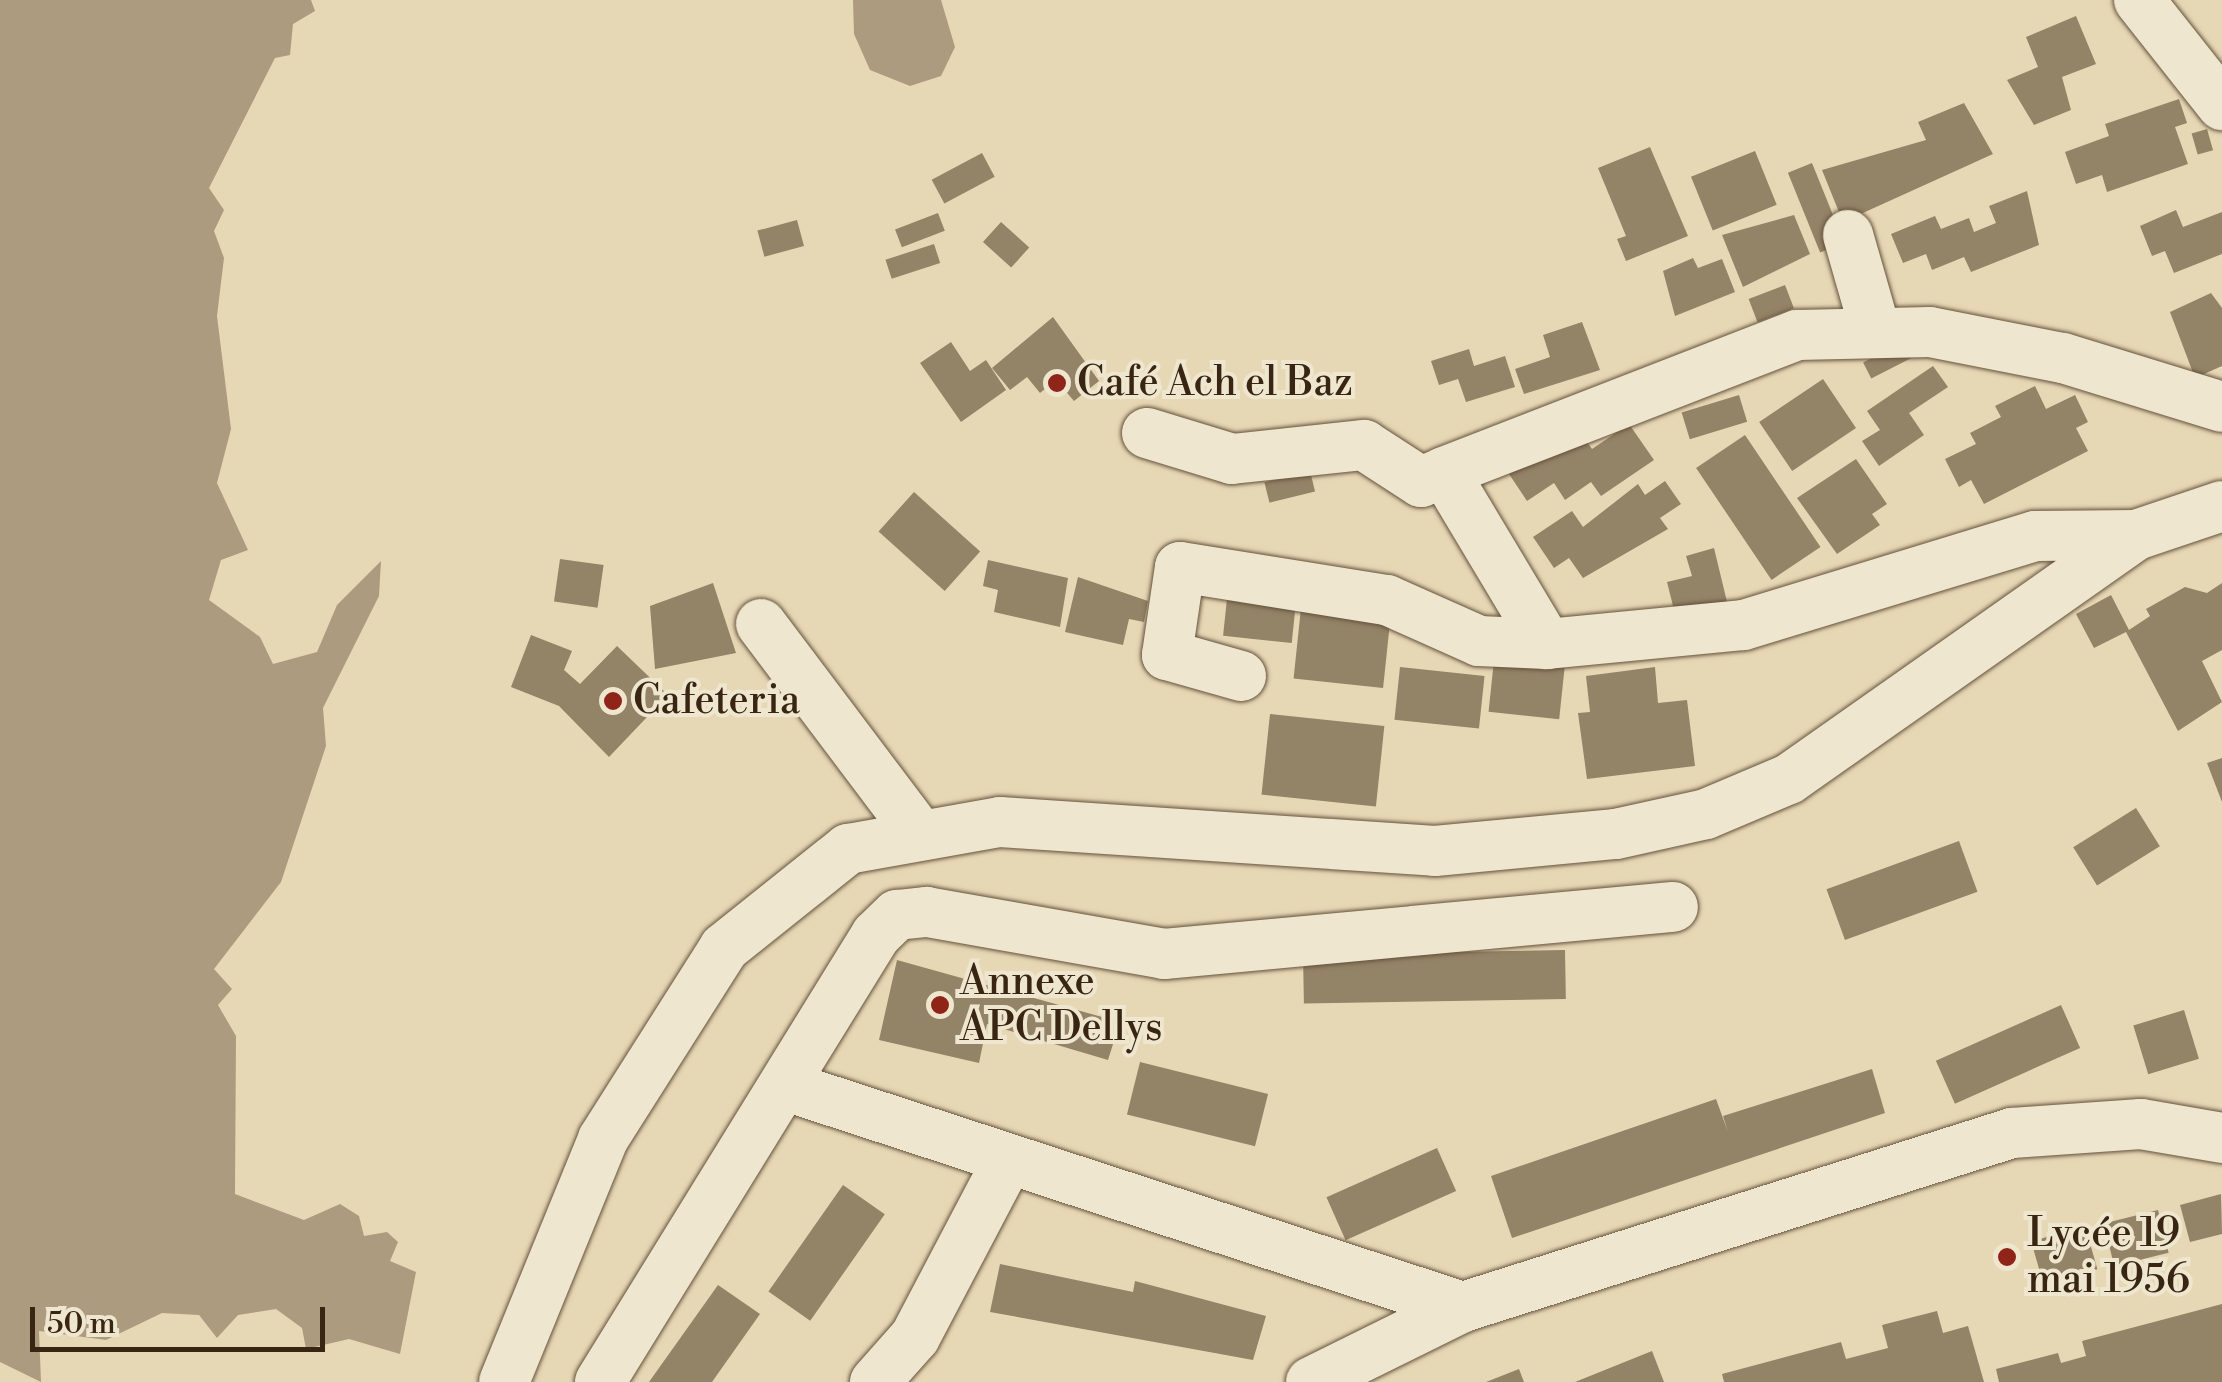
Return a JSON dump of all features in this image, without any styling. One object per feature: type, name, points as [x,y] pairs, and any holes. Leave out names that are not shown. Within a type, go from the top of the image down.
[{"type":"street","points":[[2140,0],[2222,105]]},
{"type":"street","points":[[1848,234],[1875,329]]},
{"type":"street","points":[[1146,433],[1232,458],[1364,445],[1422,482],[1797,334],[1875,329],[2063,358],[2222,406]]},
{"type":"street","points":[[1444,472],[1547,644]]},
{"type":"street","points":[[504,1382],[604,1139],[724,948],[848,849],[918,832],[1000,822],[1435,851],[1616,834],[1706,814],[1789,779],[2136,535],[2222,506]]},
{"type":"street","points":[[1242,676],[1166,655],[1180,567],[1387,600],[1479,642],[1547,644],[1743,625],[2035,536],[2136,535]]},
{"type":"street","points":[[761,624],[918,832]]},
{"type":"street","points":[[600,1382],[876,935],[907,912],[1164,954],[1674,907]]},
{"type":"street","points":[[786,1086],[1463,1307]]},
{"type":"street","points":[[1312,1382],[1463,1307],[2012,1133],[2141,1124],[2222,1138]]},
{"type":"street","points":[[875,1382],[915,1337],[1008,1160]]},
{"type":"shaded area","points":[[0,0],[311,0],[315,11],[293,24],[290,55],[275,58],[209,188],[224,210],[214,231],[224,258],[217,316],[231,429],[217,483],[248,550],[221,560],[209,600],[260,637],[273,664],[317,652],[337,605],[381,561],[379,596],[323,708],[326,746],[281,882],[214,969],[232,989],[218,1005],[236,1036],[235,1194],[304,1220],[340,1204],[359,1216],[364,1236],[387,1232],[398,1242],[390,1261],[416,1272],[400,1354],[349,1339],[306,1349],[302,1328],[276,1309],[238,1315],[217,1338],[199,1315],[162,1313],[106,1340],[39,1331],[41,1382],[0,1362]]},
{"type":"shaded area","points":[[853,0],[941,0],[955,47],[941,76],[910,86],[870,70],[854,34]]},
{"type":"building","points":[[2076,16],[2096,64],[2062,77],[2071,110],[2034,125],[2007,80],[2038,67],[2026,37]]},
{"type":"building","points":[[2179,99],[2187,123],[2175,127],[2188,164],[2107,192],[2102,175],[2076,184],[2065,152],[2109,136],[2105,124]]},
{"type":"building","points":[[1964,103],[1993,154],[1843,222],[1822,170],[1926,140],[1918,122]]},
{"type":"building","points":[[2207,129],[2213,150],[2198,155],[2192,133]]},
{"type":"building","points":[[1650,147],[1688,236],[1626,261],[1617,239],[1626,236],[1598,168]]},
{"type":"building","points":[[1755,151],[1777,205],[1713,231],[1691,177]]},
{"type":"building","points":[[982,153],[995,177],[944,204],[932,180]]},
{"type":"building","points":[[1812,163],[1844,243],[1820,252],[1788,173]]},
{"type":"building","points":[[2027,191],[2039,245],[1971,272],[1964,257],[1932,270],[1926,254],[1903,263],[1891,234],[1935,216],[1941,229],[1969,218],[1974,232],[1996,223],[1989,206]]},
{"type":"building","points":[[2176,210],[2183,227],[2222,212],[2222,254],[2174,273],[2165,251],[2152,256],[2140,226]]},
{"type":"building","points":[[938,213],[945,231],[902,247],[895,229]]},
{"type":"building","points":[[1794,215],[1810,254],[1743,287],[1722,235]]},
{"type":"building","points":[[797,220],[804,246],[764,257],[757,231]]},
{"type":"building","points":[[1001,222],[1029,247],[1011,267],[983,242]]},
{"type":"building","points":[[934,244],[940,263],[892,279],[885,260]]},
{"type":"building","points":[[1693,258],[1698,268],[1722,259],[1735,292],[1675,316],[1663,271]]},
{"type":"building","points":[[1785,285],[1794,308],[1758,322],[1749,299]]},
{"type":"building","points":[[2211,293],[2222,308],[2222,366],[2195,378],[2170,312]]},
{"type":"building","points":[[1053,317],[1099,381],[1074,401],[1056,380],[1040,393],[1027,377],[1010,390],[992,368]]},
{"type":"building","points":[[1582,322],[1600,370],[1524,394],[1515,369],[1550,357],[1543,335]]},
{"type":"building","points":[[1913,337],[1921,353],[1871,378],[1863,362]]},
{"type":"building","points":[[951,342],[970,371],[986,360],[1006,390],[961,422],[920,363]]},
{"type":"building","points":[[1469,349],[1474,366],[1505,356],[1515,387],[1466,402],[1458,379],[1439,385],[1431,361]]},
{"type":"building","points":[[1933,366],[1948,387],[1909,413],[1924,435],[1879,466],[1862,441],[1880,430],[1867,411]]},
{"type":"building","points":[[1823,379],[1856,428],[1792,471],[1759,422]]},
{"type":"building","points":[[2035,386],[2046,409],[2075,395],[2088,422],[2076,428],[2088,451],[1984,504],[1971,480],[1959,487],[1945,459],[1976,444],[1970,433],[2001,417],[1995,406]]},
{"type":"building","points":[[1739,395],[1747,422],[1690,439],[1682,413]]},
{"type":"building","points":[[1629,424],[1654,460],[1601,496],[1591,482],[1565,500],[1554,483],[1527,501],[1507,471],[1583,436],[1592,449]]},
{"type":"building","points":[[1745,435],[1820,547],[1772,580],[1696,468]]},
{"type":"building","points":[[1856,459],[1887,504],[1872,514],[1880,525],[1837,554],[1797,498]]},
{"type":"building","points":[[1310,471],[1315,491],[1269,503],[1264,482]]},
{"type":"building","points":[[1665,481],[1681,504],[1660,518],[1668,529],[1583,578],[1569,558],[1554,568],[1533,537],[1572,511],[1583,527],[1638,484],[1645,495]]},
{"type":"building","points":[[914,492],[980,552],[945,591],[879,531]]},
{"type":"building","points":[[1714,548],[1728,606],[1675,614],[1667,582],[1692,576],[1686,556]]},
{"type":"building","points":[[560,559],[604,565],[598,608],[554,602]]},
{"type":"building","points":[[988,560],[1068,578],[1060,627],[994,612],[998,590],[983,586]]},
{"type":"building","points":[[1078,577],[1148,601],[1144,622],[1129,619],[1123,645],[1065,632]]},
{"type":"building","points":[[713,583],[736,653],[655,669],[650,606]]},
{"type":"building","points":[[2222,583],[2222,650],[2202,661],[2222,702],[2178,731],[2126,632],[2094,648],[2076,614],[2111,595],[2129,630],[2150,616],[2146,609],[2185,587],[2207,593]]},
{"type":"building","points":[[1228,589],[1297,596],[1292,643],[1223,636]]},
{"type":"building","points":[[1301,608],[1391,617],[1383,688],[1294,679]]},
{"type":"building","name":"Cafeteria","points":[[531,635],[572,651],[564,670],[580,684],[617,646],[668,695],[609,757],[559,706],[511,687]]},
{"type":"building","points":[[1494,660],[1565,667],[1559,719],[1489,712]]},
{"type":"building","points":[[1400,667],[1485,676],[1479,729],[1394,720]]},
{"type":"building","points":[[1655,667],[1658,703],[1687,700],[1695,766],[1587,779],[1578,713],[1590,712],[1586,676]]},
{"type":"building","points":[[1270,714],[1384,726],[1376,807],[1262,795]]},
{"type":"building","points":[[2222,758],[2222,802],[2207,763]]},
{"type":"building","points":[[2136,808],[2160,846],[2097,885],[2073,847]]},
{"type":"building","points":[[1959,841],[1977,892],[1845,940],[1827,889]]},
{"type":"building","points":[[1565,950],[1566,999],[1304,1004],[1303,955]]},
{"type":"building","name":"Annexe APC Dellys","points":[[897,960],[1120,1022],[1108,1060],[987,1024],[979,1063],[879,1040]]},
{"type":"building","points":[[2061,1005],[2080,1048],[1955,1104],[1936,1061]]},
{"type":"building","points":[[2184,1010],[2199,1059],[2148,1074],[2133,1025]]},
{"type":"building","points":[[1140,1062],[1268,1094],[1255,1146],[1127,1114]]},
{"type":"building","points":[[1872,1069],[1885,1113],[1512,1238],[1491,1176],[1716,1099],[1728,1132],[1723,1116]]},
{"type":"building","points":[[1437,1148],[1456,1191],[1346,1240],[1326,1197]]},
{"type":"building","points":[[843,1185],[885,1214],[810,1321],[768,1291]]},
{"type":"building","points":[[2221,1194],[2222,1234],[2190,1242],[2180,1205]]},
{"type":"building","points":[[2158,1210],[2169,1253],[2114,1266],[2104,1224]]},
{"type":"building","points":[[2085,1226],[2097,1269],[2044,1285],[2031,1241]]},
{"type":"building","points":[[1000,1264],[1133,1292],[1135,1281],[1266,1316],[1253,1360],[990,1312]]},
{"type":"building","points":[[718,1285],[760,1314],[712,1382],[649,1382]]},
{"type":"building","points":[[2222,1304],[2222,1382],[1999,1382],[1996,1369],[2058,1353],[2061,1363],[2086,1356],[2082,1341]]},
{"type":"building","points":[[1937,1311],[1943,1333],[1968,1326],[1984,1382],[1724,1382],[1722,1374],[1841,1342],[1846,1359],[1888,1348],[1882,1325]]},
{"type":"building","points":[[1652,1351],[1664,1382],[1575,1382]]},
{"type":"building","points":[[1519,1369],[1524,1382],[1486,1382]]},
{"type":"place","name":"Café Ach el Baz","points":[[1057,383]]},
{"type":"place","name":"Cafeteria","points":[[613,701]]},
{"type":"place","name":"Annexe APC Dellys","points":[[940,1005]]},
{"type":"place","name":"Lycée 19 mai 1956","points":[[2007,1257]]}]
